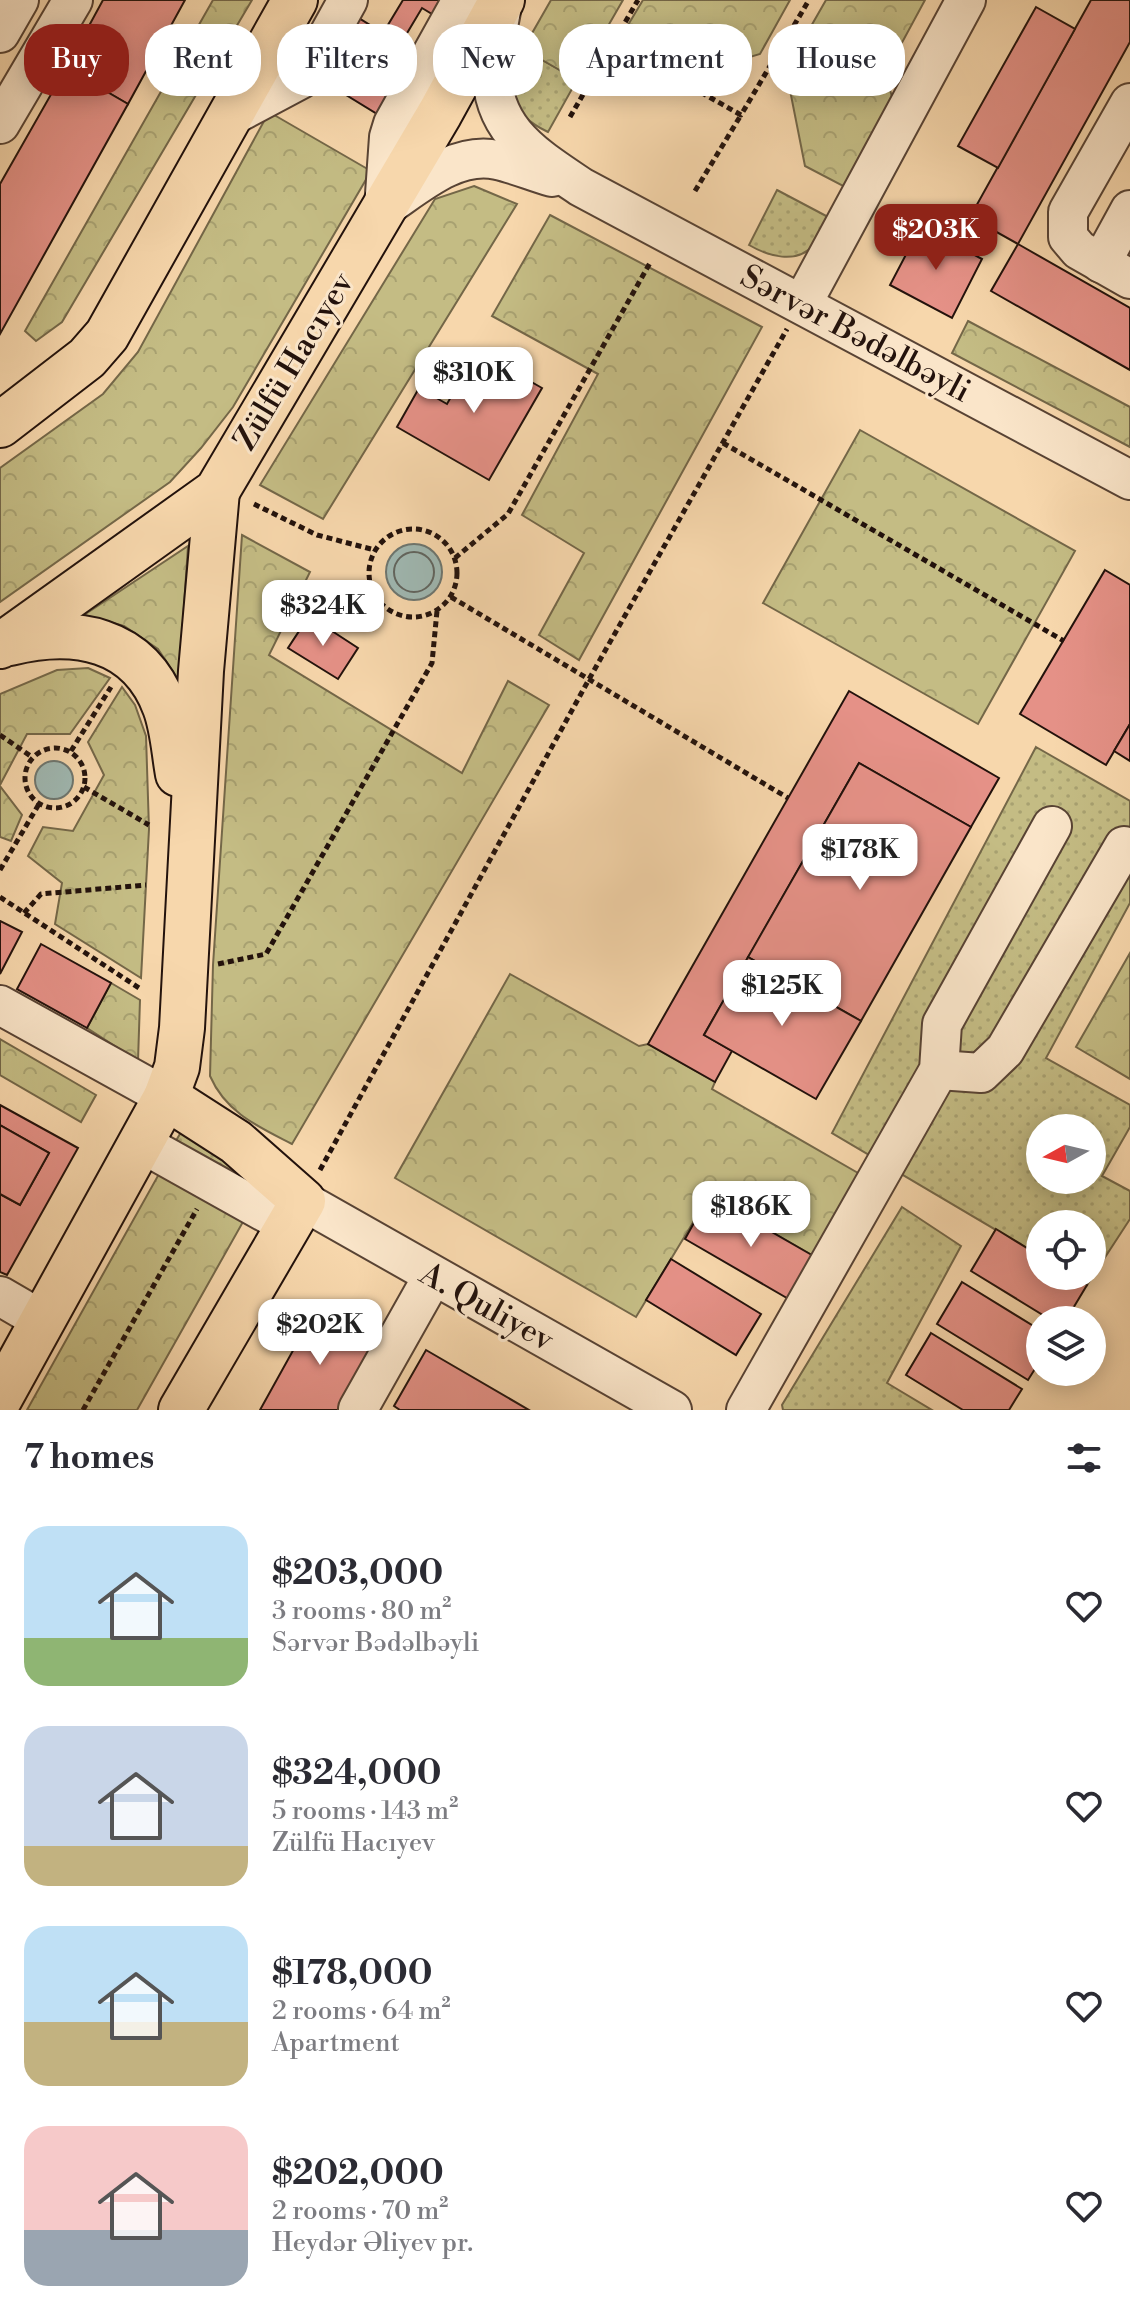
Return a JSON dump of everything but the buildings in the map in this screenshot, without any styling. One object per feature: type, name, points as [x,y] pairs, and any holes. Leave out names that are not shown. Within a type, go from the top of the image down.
[{"type":"main road","points":[[0,425],[98,347],[295,0]]},
{"type":"main road","name":"Zülfü Hacıyev","points":[[1,646],[236,497],[384,208],[502,0]]},
{"type":"main road","points":[[0,1398],[174,1079],[180,1047],[201,671],[236,497]]},
{"type":"main road","points":[[1,646],[33,637],[84,637],[106,643],[142,669],[157,689],[166,709],[190,855]]},
{"type":"main road","points":[[166,1097],[236,1142],[296,1213],[181,1410]]},
{"type":"street","points":[[0,33],[19,0]]},
{"type":"street","points":[[0,124],[73,0]]},
{"type":"street","points":[[226,119],[301,79],[311,67],[348,0]]},
{"type":"street","points":[[384,208],[389,137],[393,124],[462,0]]},
{"type":"street","points":[[502,0],[492,60],[493,90],[498,110],[508,128],[527,148],[581,187]]},
{"type":"street","points":[[802,304],[966,0]]},
{"type":"street","points":[[1130,103],[1068,212],[1068,237],[1079,250],[1116,271],[1130,210]]},
{"type":"street","points":[[384,208],[452,164],[477,159],[495,159],[581,187]]},
{"type":"street","name":"Sərvər Bədəlbəyli","points":[[581,187],[1130,480]]},
{"type":"street","points":[[746,1410],[939,1070],[942,1024],[1052,826]]},
{"type":"street","points":[[939,1070],[981,1073],[1005,1050],[1124,846]]},
{"type":"street","points":[[0,1005],[166,1097]]},
{"type":"street","name":"A. Quliyev","points":[[141,1143],[433,1276],[672,1410]]},
{"type":"street","points":[[358,1410],[433,1276]]},
{"type":"street","points":[[0,1296],[43,1321]]},
{"type":"path","points":[[625,24],[638,0]]},
{"type":"path","points":[[695,191],[809,0]]},
{"type":"path","points":[[570,117],[582,96]]},
{"type":"path","points":[[707,96],[741,115]]},
{"type":"path","points":[[455,558],[508,514],[650,263]]},
{"type":"path","points":[[296,1213],[588,681],[802,304]]},
{"type":"path","points":[[723,443],[1064,641]]},
{"type":"path","points":[[236,497],[317,535],[375,550]]},
{"type":"path","points":[[407,529],[427,531],[444,541],[455,558],[457,578],[451,597],[437,611],[418,618],[398,616],[382,606],[371,589],[368,569],[375,550],[389,536],[407,529]]},
{"type":"path","points":[[451,597],[788,798]]},
{"type":"path","points":[[213,965],[266,954],[432,663],[437,611]]},
{"type":"path","points":[[71,751],[111,687]]},
{"type":"path","points":[[0,735],[32,757]]},
{"type":"path","points":[[58,747],[71,751],[81,761],[85,773],[84,787],[77,798],[66,806],[52,808],[39,804],[29,794],[25,782],[26,769],[32,757],[44,749],[58,747]]},
{"type":"path","points":[[84,787],[149,825]]},
{"type":"path","points":[[0,870],[39,804]]},
{"type":"path","points":[[24,913],[41,894],[146,885]]},
{"type":"path","points":[[0,897],[139,988]]},
{"type":"path","points":[[83,1410],[200,1204]]},
{"type":"green space","points":[[213,0],[252,0],[238,24],[199,24]]},
{"type":"green space","points":[[551,0],[623,0],[609,24],[559,24],[559,70],[543,60],[543,24],[537,24]]},
{"type":"green space","points":[[643,0],[790,0],[777,24],[768,24],[768,40],[760,54],[752,56],[752,24],[629,24]]},
{"type":"green space","points":[[826,0],[925,0],[905,37],[905,24],[812,24]]},
{"type":"green space","points":[[543,60],[559,70],[559,96],[568,96],[548,132],[524,116],[513,98],[543,96]]},
{"type":"green space","points":[[158,96],[195,96],[62,322],[36,341],[25,331]]},
{"type":"green space","points":[[791,96],[892,96],[894,103],[845,187],[805,166]]},
{"type":"green space","points":[[269,112],[371,171],[233,407],[201,448],[170,482],[0,602],[0,468],[103,394],[138,352]]},
{"type":"green space","points":[[474,186],[517,204],[323,519],[260,485],[435,199]]},
{"type":"green space","points":[[777,190],[830,218],[814,245],[799,255],[782,257],[749,245]]},
{"type":"green space","points":[[550,215],[762,327],[579,660],[539,635],[584,553],[522,515],[598,374],[492,316]]},
{"type":"green space","points":[[968,321],[1130,407],[1130,447],[952,353]]},
{"type":"green space","points":[[860,430],[1075,551],[978,724],[763,603]]},
{"type":"green space","points":[[242,535],[310,572],[269,655],[462,773],[508,681],[549,705],[292,1144],[234,1109],[210,1076],[213,965]]},
{"type":"green space","points":[[188,546],[179,681],[158,649],[124,626],[84,615]]},
{"type":"green space","points":[[88,668],[110,678],[70,734],[27,734],[0,785],[0,694],[57,670]]},
{"type":"green space","points":[[122,687],[135,705],[146,736],[149,829],[141,978],[55,924],[62,883],[28,856],[43,827],[73,831],[104,775],[88,742]]},
{"type":"green space","points":[[1036,747],[1130,801],[1130,903],[1046,1058],[1130,1105],[1130,1127],[1106,1169],[1106,1114],[1026,1114],[1026,1194],[1106,1194],[1106,1178],[1130,1191],[1130,1219],[1106,1256],[1106,1210],[1026,1210],[1026,1248],[832,1133]]},
{"type":"green space","points":[[0,786],[22,815],[11,841],[0,837]]},
{"type":"green space","points":[[1130,953],[1130,1079],[1076,1047]]},
{"type":"green space","points":[[510,974],[639,1046],[648,1044],[715,1082],[712,1089],[865,1177],[817,1258],[709,1196],[636,1317],[395,1178]]},
{"type":"green space","points":[[111,983],[140,1000],[138,1061],[87,1028]]},
{"type":"green space","points":[[0,1039],[96,1095],[81,1122],[0,1075]]},
{"type":"green space","points":[[184,1127],[244,1163],[233,1181],[173,1146]]},
{"type":"green space","points":[[164,1165],[248,1213],[137,1410],[27,1410]]},
{"type":"green space","points":[[902,1207],[961,1246],[887,1383],[932,1410],[783,1410],[782,1405]]},
{"type":"water","points":[[414,544],[434,552],[442,572],[434,592],[414,600],[394,592],[386,572],[394,552]]},
{"type":"water","points":[[54,761],[67,767],[73,780],[67,793],[54,799],[41,793],[35,780],[41,767]]}]
